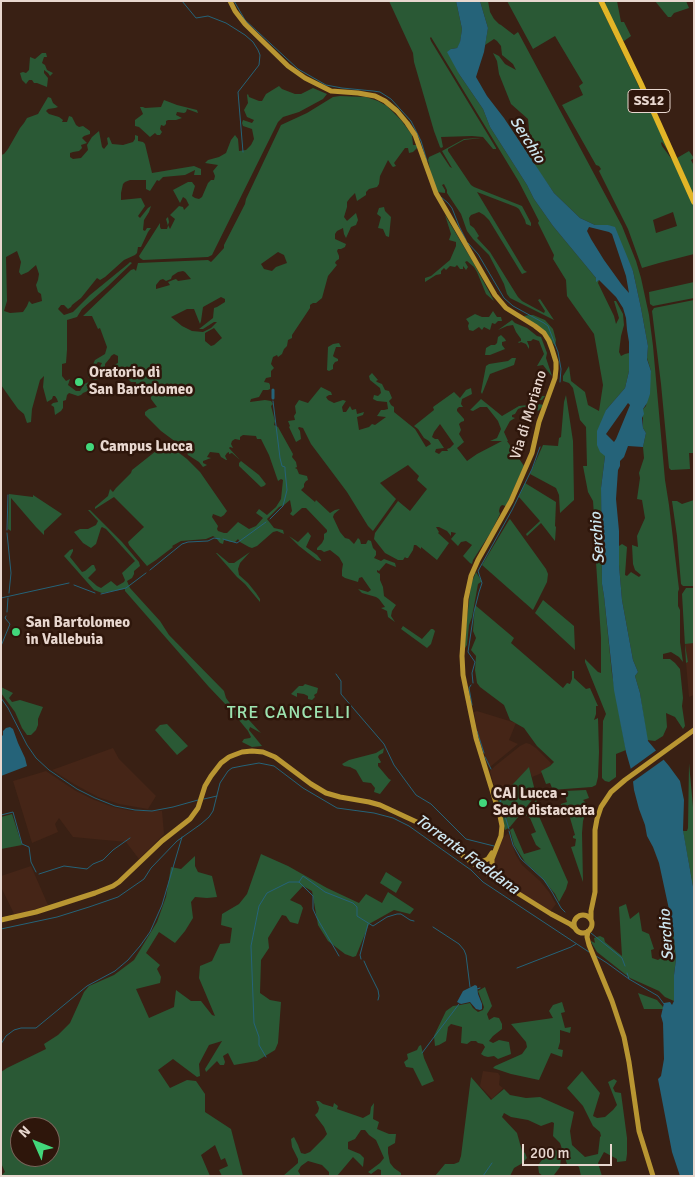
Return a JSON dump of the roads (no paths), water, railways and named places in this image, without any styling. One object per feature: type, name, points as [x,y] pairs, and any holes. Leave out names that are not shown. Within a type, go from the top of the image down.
[{"type":"main road","name":"Via di Moriano","points":[[230,1],[245,24],[296,72],[330,91],[375,96],[385,101],[397,111],[414,135],[436,194],[494,295],[506,308],[544,333],[554,356],[555,378],[539,422],[532,453],[511,501],[474,567],[466,599],[462,656],[463,675],[476,738],[502,826],[501,836],[490,859],[490,866],[483,871]]},
{"type":"main road","name":"SS12","points":[[601,1],[694,202]]},
{"type":"main road","points":[[653,1176],[639,1131],[624,1037],[587,937],[588,931],[592,926],[592,903],[595,892],[595,830],[601,807],[611,792],[694,730]]},
{"type":"main road","points":[[1,920],[36,912],[113,886],[162,841],[188,821],[196,811],[211,776],[218,766],[225,760],[242,752],[252,751],[271,754],[321,790],[340,797],[374,804],[426,827],[483,871],[570,924],[589,945]]},
{"type":"main road","points":[[457,852],[477,862],[490,859],[495,877],[503,884]]},
{"type":"main road","points":[[561,919],[576,918],[588,910],[592,903]]},
{"type":"main road","points":[[583,914],[591,919]]},
{"type":"main road","points":[[574,928],[576,918]]},
{"type":"main road","points":[[579,932],[588,931]]},
{"type":"water","points":[[456,1],[480,1],[488,28],[484,52],[476,77],[554,193],[580,218],[595,225],[615,227],[633,271],[641,308],[648,346],[647,359],[651,371],[650,394],[643,409],[643,428],[646,433],[643,447],[628,446],[624,457],[620,461],[618,470],[616,499],[619,531],[619,565],[622,600],[633,660],[638,672],[635,676],[640,693],[648,741],[680,781],[684,800],[683,830],[694,892],[694,1176],[680,1176],[672,1152],[658,1079],[661,1076],[664,1059],[663,1023],[661,1016],[664,1003],[670,1002],[672,1005],[674,1001],[676,959],[673,928],[659,863],[647,836],[626,752],[614,690],[602,584],[601,488],[605,456],[600,452],[597,445],[597,431],[606,410],[625,388],[629,371],[629,342],[626,318],[623,308],[616,297],[599,280],[596,282],[596,278],[553,226],[534,199],[490,127],[483,109],[459,74],[447,52],[457,48],[462,29]],"holes":[[[589,227],[612,234],[626,276],[629,293],[591,239],[587,231]],[[628,403],[630,405],[614,442],[606,434]]]},
{"type":"water","points":[[10,727],[13,729],[27,766],[1,776],[1,737],[3,731]]},
{"type":"water","points":[[475,985],[477,986],[482,1004],[482,1009],[480,1010],[476,1009],[470,1002],[461,1004],[457,1002],[463,991]]},
{"type":"waterway","points":[[182,1],[196,18],[208,16],[226,23],[245,35],[258,50],[260,55],[259,65],[238,92],[243,152]]},
{"type":"waterway","points":[[234,1],[245,20],[298,69],[326,85],[380,92],[391,99],[411,121],[421,141],[427,161]]},
{"type":"waterway","points":[[441,197],[452,208],[466,240]]},
{"type":"waterway","points":[[468,243],[478,254],[504,298],[513,306],[548,326],[558,352],[561,369],[560,382]]},
{"type":"waterway","points":[[273,390],[273,398]]},
{"type":"waterway","points":[[270,519],[283,506],[287,490],[285,467],[282,466],[280,458],[273,401]]},
{"type":"waterway","points":[[473,683],[472,673],[475,662],[468,652],[474,612],[482,583],[478,571],[512,510],[532,469],[540,447]]},
{"type":"waterway","points":[[7,530],[8,495]]},
{"type":"waterway","points":[[223,539],[237,543],[266,522]]},
{"type":"waterway","points":[[7,533],[11,573],[9,593]]},
{"type":"waterway","points":[[150,570],[182,544],[208,541],[214,538],[220,539]]},
{"type":"waterway","points":[[101,594],[126,588],[146,573]]},
{"type":"waterway","points":[[1,598],[69,583]]},
{"type":"waterway","points":[[74,585],[95,593]]},
{"type":"waterway","points":[[7,612],[8,598]]},
{"type":"waterway","points":[[1,646],[10,624],[5,618],[6,616]]},
{"type":"waterway","points":[[336,674],[341,681],[341,694],[384,744],[394,765],[416,795],[431,804],[466,839],[494,846]]},
{"type":"waterway","points":[[471,685],[469,688],[472,705]]},
{"type":"waterway","points":[[1,698],[36,758],[49,770],[77,789],[115,806],[135,810],[152,811],[198,800]]},
{"type":"waterway","points":[[477,731],[484,753]]},
{"type":"waterway","points":[[485,757],[491,769]]},
{"type":"waterway","name":"Torrente Freddana","points":[[1,929],[57,917],[118,897],[144,879],[151,868],[177,841],[209,817],[213,811],[220,783],[228,771],[232,768],[259,763],[274,766],[303,788],[337,808],[374,813],[393,818],[409,826],[471,870],[483,882],[589,952]]},
{"type":"waterway","points":[[204,799],[217,796]]},
{"type":"waterway","points":[[500,800],[509,829]]},
{"type":"waterway","points":[[1,815],[13,812],[22,844],[29,847],[31,862],[36,872]]},
{"type":"waterway","points":[[509,831],[513,845],[521,859],[544,880],[565,912]]},
{"type":"waterway","points":[[1,1044],[6,1036],[14,1030],[36,1028],[87,986],[115,971],[128,960],[150,932],[162,905],[182,837]]},
{"type":"waterway","points":[[39,874],[64,866],[87,869],[103,860],[130,838]]},
{"type":"waterway","points":[[299,882],[303,876],[325,892],[353,903],[357,907],[357,916],[373,926],[387,917],[397,914],[401,914],[414,921]]},
{"type":"waterway","points":[[266,1057],[259,1045],[259,1037],[254,1023],[251,946],[259,906],[267,893],[289,882],[299,882],[313,896],[313,909],[339,956]]},
{"type":"waterway","points":[[361,959],[360,955],[368,924]]},
{"type":"waterway","points":[[433,927],[459,944],[464,950],[470,987]]},
{"type":"waterway","points":[[591,933],[622,958],[625,966]]},
{"type":"waterway","points":[[517,968],[576,944]]},
{"type":"waterway","name":"Torrente Freddana","points":[[596,956],[658,996],[664,1004]]},
{"type":"waterway","points":[[364,961],[378,990],[378,1000]]},
{"type":"waterway","name":"Torrente Freddana","points":[[627,973],[629,979]]},
{"type":"waterway","points":[[422,1053],[459,1004]]},
{"type":"waterway","points":[[483,1176],[492,1163]]},
{"type":"place","name":"Oratorio di San Bartolomeo","points":[[79,382]]},
{"type":"place","name":"Campus Lucca","points":[[90,447]]},
{"type":"place","name":"San Bartolomeo in Vallebuia","points":[[16,632]]},
{"type":"place","name":"CAI Lucca - Sede distaccata","points":[[483,803]]},
{"type":"district","name":"TRE CANCELLI","points":[[289,713]]},
{"type":"water label","name":"Serchio","points":[[527,140]]},
{"type":"water label","name":"Serchio","points":[[598,538]]},
{"type":"water label","name":"Serchio","points":[[667,935]]}]
